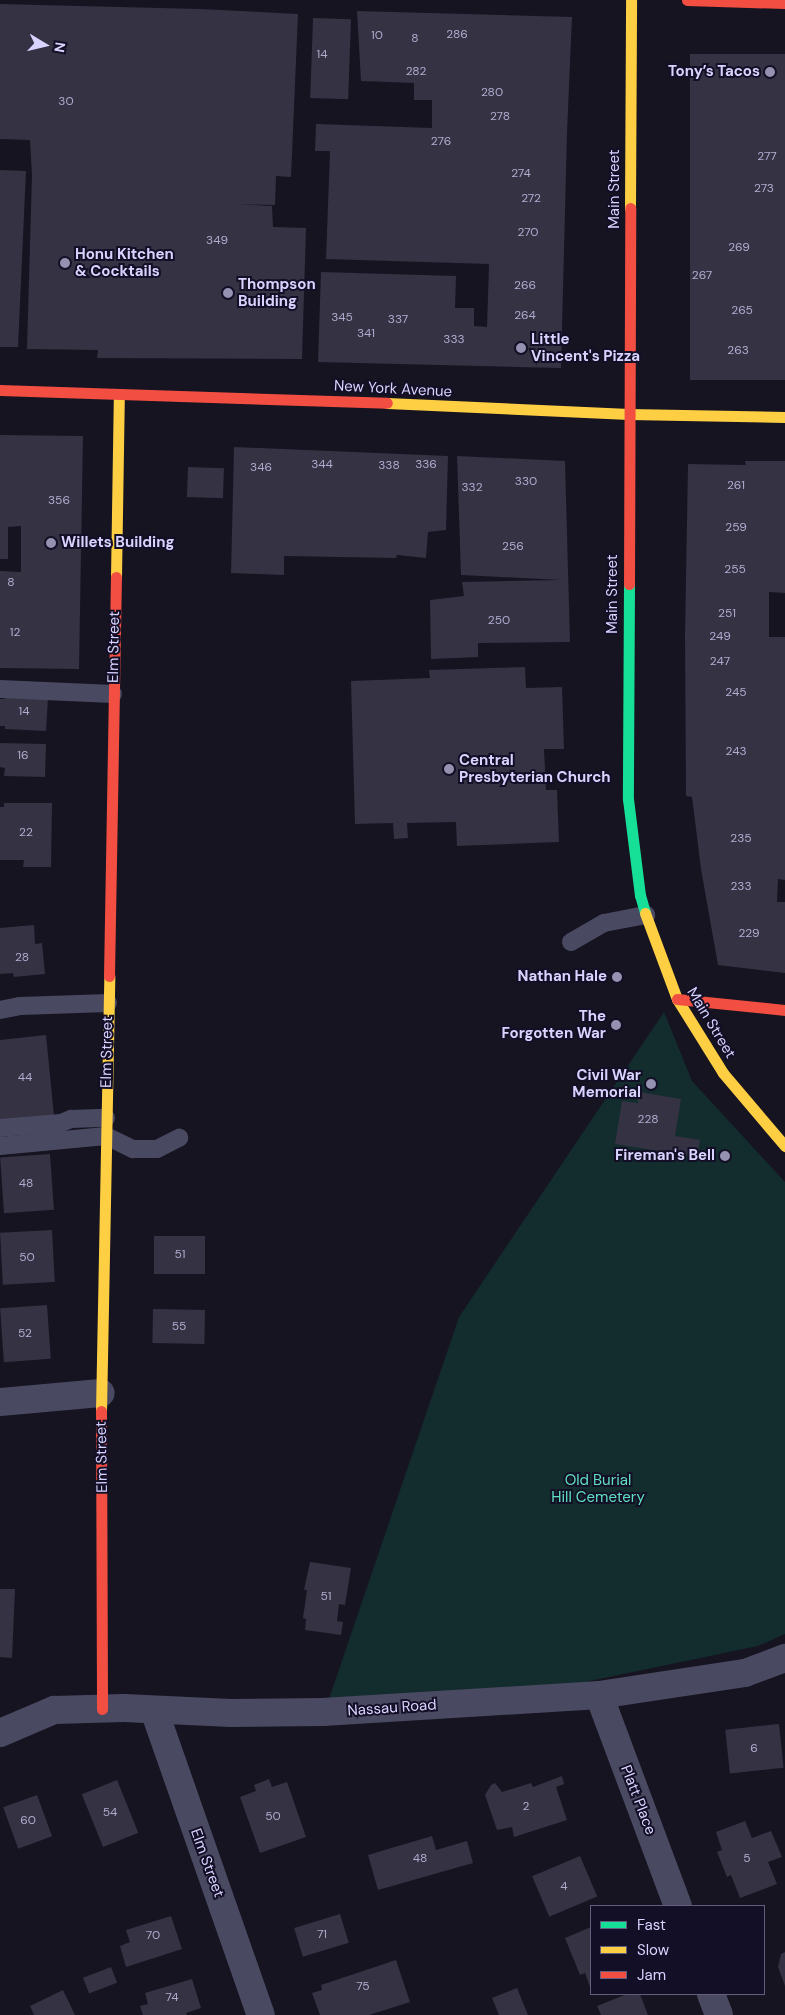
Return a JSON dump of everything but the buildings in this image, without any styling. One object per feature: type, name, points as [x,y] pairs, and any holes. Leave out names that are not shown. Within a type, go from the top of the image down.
[{"type":"main road","name":"Main Street","points":[[631,0],[628,798],[632,848],[640,895],[677,999],[723,1073],[785,1146]]},
{"type":"main road","points":[[687,0],[785,3]]},
{"type":"main road","name":"New York Avenue","points":[[0,390],[296,399],[629,414],[785,417]]},
{"type":"main road","name":"Elm Street","points":[[102,1709],[101,1393],[119,394]]},
{"type":"main road","points":[[677,999],[785,1010]]},
{"type":"street","points":[[0,1402],[101,1393]]},
{"type":"street","name":"Nassau Road","points":[[0,1733],[54,1710],[102,1709],[231,1713],[323,1712],[599,1695],[745,1673],[785,1658]]},
{"type":"street","name":"Platt Place","points":[[599,1695],[678,1905]]},
{"type":"street","name":"Elm Street","points":[[154,1710],[261,2015]]},
{"type":"street","points":[[711,1995],[719,2015]]},
{"type":"lane","points":[[0,689],[113,694]]},
{"type":"lane","points":[[571,942],[604,923],[646,915]]},
{"type":"lane","points":[[0,1010],[20,1006],[108,1002]]},
{"type":"lane","points":[[0,1128],[61,1123],[71,1119],[106,1118]]},
{"type":"lane","points":[[0,1146],[106,1136],[133,1150],[156,1149],[179,1138]]},
{"type":"green space","name":"Old Burial Hill Cemetery","points":[[664,1012],[692,1081],[785,1182],[785,1634],[758,1646],[580,1683],[329,1699],[459,1317]]},
{"type":"traffic: fast","points":[[629,584],[628,799],[640,895],[645,913]]},
{"type":"traffic: slow","points":[[630,208],[631,0]]},
{"type":"traffic: slow","points":[[116,577],[119,394]]},
{"type":"traffic: slow","points":[[387,403],[629,414],[785,417]]},
{"type":"traffic: slow","points":[[645,913],[677,999],[723,1073],[785,1146]]},
{"type":"traffic: slow","points":[[101,1411],[109,976]]},
{"type":"traffic: jam","points":[[687,0],[785,3]]},
{"type":"traffic: jam","points":[[629,584],[630,208]]},
{"type":"traffic: jam","points":[[0,390],[387,403]]},
{"type":"traffic: jam","points":[[109,976],[116,577]]},
{"type":"traffic: jam","points":[[677,999],[785,1010]]},
{"type":"traffic: jam","points":[[101,1411],[102,1709]]},
{"type":"place","name":"Tony’s Tacos","points":[[770,72]]},
{"type":"place","name":"Honu Kitchen & Cocktails","points":[[65,263]]},
{"type":"place","name":"Thompson Building","points":[[228,293]]},
{"type":"place","name":"Little Vincent's Pizza","points":[[521,348]]},
{"type":"place","name":"Willets Building","points":[[51,543]]},
{"type":"place","name":"Central Presbyterian Church","points":[[449,769]]},
{"type":"place","name":"Nathan Hale","points":[[617,977]]},
{"type":"place","name":"The Forgotten War","points":[[616,1025]]},
{"type":"place","name":"Civil War Memorial","points":[[651,1084]]},
{"type":"place","name":"Fireman's Bell","points":[[725,1156]]}]
